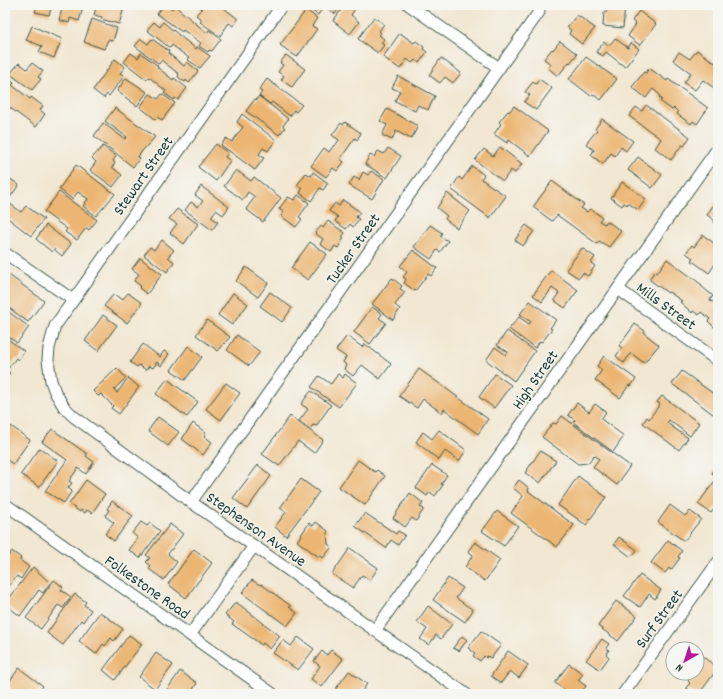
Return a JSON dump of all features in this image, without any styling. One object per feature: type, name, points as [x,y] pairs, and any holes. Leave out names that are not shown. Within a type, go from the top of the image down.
[{"type":"street","name":"Stewart Street","points":[[49,371],[48,348],[55,326],[282,5]]},
{"type":"street","points":[[410,5],[499,68]]},
{"type":"street","name":"Tucker Street","points":[[191,502],[539,12]]},
{"type":"street","name":"High Street","points":[[376,629],[718,148]]},
{"type":"street","points":[[5,253],[73,300]]},
{"type":"street","name":"Mills Street","points":[[618,289],[718,361]]},
{"type":"street","name":"Stephenson Avenue","points":[[49,371],[55,392],[64,408],[73,416],[191,502],[376,629],[466,694]]},
{"type":"street","name":"Folkestone Road","points":[[5,504],[273,694]]},
{"type":"street","points":[[190,635],[254,546]]},
{"type":"street","name":"Surf Street","points":[[623,694],[718,562]]},
{"type":"building","points":[[37,5],[52,5],[49,15],[35,12]]},
{"type":"building","points":[[63,5],[84,5],[79,21],[70,18],[69,23],[59,20]]},
{"type":"building","points":[[97,5],[113,5],[124,8],[119,24],[101,19],[102,17],[94,15]]},
{"type":"building","points":[[164,5],[167,5],[172,9],[175,6],[207,33],[209,30],[221,39],[212,51],[209,50],[208,52],[199,46],[201,43],[183,30],[182,32],[157,14]]},
{"type":"building","points":[[198,5],[220,5],[238,19],[233,26],[229,23],[220,36],[200,22],[202,20],[196,15],[202,8]]},
{"type":"building","points":[[304,5],[341,5],[335,14],[324,6],[318,15]]},
{"type":"building","points":[[345,5],[357,6],[351,15],[359,22],[350,34],[333,21]]},
{"type":"building","points":[[607,5],[625,6],[623,28],[603,26],[604,12],[606,13]]},
{"type":"building","points":[[306,10],[317,18],[312,26],[317,29],[297,57],[280,45]]},
{"type":"building","points":[[639,11],[656,24],[640,45],[628,36],[636,24],[632,21]]},
{"type":"building","points":[[577,15],[595,28],[582,44],[569,34],[571,30],[567,27]]},
{"type":"building","points":[[374,17],[384,24],[379,31],[381,33],[379,35],[384,39],[381,43],[384,45],[378,53],[358,39]]},
{"type":"building","points":[[92,19],[117,28],[113,41],[108,40],[104,49],[84,42]]},
{"type":"building","points":[[154,22],[160,27],[163,22],[196,49],[197,47],[210,56],[200,68],[188,60],[189,58],[172,45],[170,48],[147,30]]},
{"type":"building","points":[[32,26],[62,39],[54,58],[39,52],[42,46],[26,40]]},
{"type":"building","points":[[400,33],[414,43],[416,41],[424,47],[423,49],[427,52],[419,63],[415,60],[412,63],[407,59],[400,69],[383,57]]},
{"type":"building","points":[[615,38],[628,48],[631,43],[639,49],[625,67],[606,52],[603,56],[596,52],[604,42],[609,46]]},
{"type":"building","points":[[141,39],[148,44],[152,39],[169,51],[168,53],[184,66],[187,62],[198,71],[189,83],[186,80],[185,82],[178,77],[179,74],[161,60],[159,64],[135,46]]},
{"type":"building","points":[[560,41],[577,54],[558,76],[548,68],[551,64],[544,59]]},
{"type":"building","points":[[697,50],[718,65],[718,91],[703,80],[695,90],[684,83],[691,73],[673,60],[679,52],[690,59]]},
{"type":"building","points":[[131,53],[138,58],[141,53],[173,80],[174,78],[187,88],[178,100],[175,98],[174,100],[164,93],[166,91],[149,77],[147,80],[124,62]]},
{"type":"building","points":[[286,55],[305,69],[292,87],[281,80],[284,76],[278,72],[283,65],[280,63]]},
{"type":"building","points":[[586,57],[617,79],[601,100],[593,94],[591,96],[569,79]]},
{"type":"building","points":[[441,58],[461,73],[453,83],[445,77],[440,83],[429,75]]},
{"type":"building","points":[[115,59],[125,67],[120,73],[124,76],[109,96],[107,94],[104,98],[93,90]]},
{"type":"building","points":[[19,63],[27,69],[32,63],[43,71],[38,77],[41,79],[32,90],[10,74]]},
{"type":"building","points":[[649,68],[667,81],[668,79],[708,108],[697,124],[693,121],[691,124],[677,114],[678,112],[674,108],[672,110],[660,101],[662,99],[659,97],[660,95],[653,89],[646,98],[632,87]]},
{"type":"building","points":[[5,76],[14,83],[12,85],[30,99],[31,97],[43,106],[40,110],[45,114],[36,127],[5,104]]},
{"type":"building","points":[[398,76],[435,96],[428,110],[418,105],[415,111],[395,101],[400,91],[392,88]]},
{"type":"building","points":[[126,78],[147,92],[137,106],[117,91]]},
{"type":"building","points":[[267,79],[302,105],[296,112],[294,110],[290,116],[272,102],[270,104],[259,96],[262,92],[259,90]]},
{"type":"building","points":[[539,79],[552,88],[536,110],[524,102],[530,95],[525,92],[533,82],[536,84]]},
{"type":"building","points":[[150,94],[158,99],[162,94],[175,103],[162,120],[157,117],[155,119],[140,107]]},
{"type":"building","points":[[259,96],[288,119],[283,126],[285,128],[279,135],[246,111]]},
{"type":"building","points":[[646,105],[690,137],[671,160],[655,148],[661,139],[629,116],[636,107],[642,111]]},
{"type":"building","points":[[514,106],[548,131],[530,156],[509,140],[507,143],[494,134],[501,124],[499,122]]},
{"type":"building","points":[[115,108],[155,137],[142,151],[138,157],[140,158],[133,167],[94,136],[103,123],[125,139],[127,137],[105,121]]},
{"type":"building","points":[[387,109],[418,126],[411,139],[396,131],[392,140],[382,135],[387,125],[380,121]]},
{"type":"building","points":[[242,114],[276,140],[268,151],[263,148],[259,154],[264,158],[255,170],[221,145],[226,138],[232,142],[243,127],[237,122]]},
{"type":"building","points":[[602,119],[633,141],[626,151],[621,147],[615,156],[611,153],[603,164],[591,155],[594,150],[586,144],[597,130],[595,129]]},
{"type":"building","points":[[345,122],[361,133],[357,140],[355,138],[340,159],[344,162],[337,171],[333,168],[326,177],[311,166],[324,148],[329,152],[334,145],[335,146],[339,140],[332,135],[341,123],[343,125]]},
{"type":"building","points":[[216,144],[228,153],[225,157],[230,161],[216,181],[198,167]]},
{"type":"building","points":[[103,146],[116,156],[113,161],[115,163],[112,167],[122,175],[113,187],[90,170],[96,162],[92,158]]},
{"type":"building","points":[[500,147],[522,164],[515,173],[511,170],[503,181],[475,160],[484,149],[493,156]]},
{"type":"building","points":[[388,148],[401,156],[387,178],[365,164],[370,155],[374,157],[378,151],[384,154]]},
{"type":"building","points":[[638,157],[662,175],[652,188],[628,170]]},
{"type":"building","points":[[76,165],[115,194],[96,216],[83,206],[88,199],[78,192],[72,199],[59,189]]},
{"type":"building","points":[[472,166],[484,175],[481,179],[506,196],[490,218],[451,189],[459,177],[462,180]]},
{"type":"building","points":[[236,170],[251,181],[254,177],[281,198],[263,222],[246,209],[255,197],[248,192],[243,200],[224,186]]},
{"type":"building","points":[[371,171],[384,179],[372,199],[349,185],[354,177],[359,180],[363,172],[368,175]]},
{"type":"building","points":[[313,172],[328,183],[323,190],[320,188],[311,201],[300,193],[302,189],[297,185],[306,173],[311,176]]},
{"type":"building","points":[[5,175],[19,185],[5,204]]},
{"type":"building","points":[[552,181],[584,205],[581,208],[587,212],[590,209],[602,217],[599,221],[605,224],[607,221],[621,231],[609,247],[599,241],[597,244],[557,215],[552,221],[533,207]]},
{"type":"building","points":[[622,182],[646,199],[638,210],[628,203],[627,205],[624,203],[622,206],[611,198]]},
{"type":"building","points":[[201,186],[229,207],[223,215],[216,210],[213,214],[211,217],[218,222],[212,230],[185,210],[191,202],[198,207],[203,201],[195,195]]},
{"type":"building","points":[[59,192],[97,220],[89,230],[86,228],[77,240],[65,232],[67,229],[44,212]]},
{"type":"building","points":[[447,193],[470,211],[457,228],[445,219],[447,216],[437,208]]},
{"type":"building","points":[[298,195],[309,203],[299,217],[302,219],[296,227],[281,216],[284,212],[279,209],[288,197],[294,200]]},
{"type":"building","points":[[343,200],[360,212],[356,217],[359,219],[353,227],[350,224],[346,229],[335,221],[338,217],[329,211],[335,203],[339,206]]},
{"type":"building","points":[[716,201],[718,203],[718,226],[714,223],[715,221],[707,215]]},
{"type":"building","points":[[9,203],[21,212],[26,206],[44,219],[31,236],[5,216],[5,208]]},
{"type":"building","points":[[177,209],[198,224],[184,244],[170,233],[177,224],[169,219]]},
{"type":"building","points":[[328,221],[345,233],[342,237],[344,238],[338,248],[335,246],[331,252],[320,244],[323,239],[315,233],[321,226],[323,228]]},
{"type":"building","points":[[46,225],[71,244],[62,256],[54,249],[52,252],[36,239]]},
{"type":"building","points":[[430,225],[442,233],[440,236],[448,241],[440,252],[437,250],[431,259],[414,247]]},
{"type":"building","points":[[526,225],[534,231],[523,246],[515,240]]},
{"type":"building","points":[[703,235],[718,246],[718,266],[715,264],[709,273],[691,260],[693,258],[686,253],[692,245],[694,247]]},
{"type":"building","points":[[162,240],[174,250],[168,257],[174,262],[167,272],[144,255],[150,247],[154,250]]},
{"type":"building","points":[[310,242],[327,254],[308,280],[291,268]]},
{"type":"building","points":[[582,248],[595,257],[591,263],[595,266],[588,276],[583,273],[579,278],[566,270]]},
{"type":"building","points":[[413,250],[437,268],[431,276],[428,274],[415,291],[404,283],[406,279],[403,277],[407,272],[400,266]]},
{"type":"building","points":[[140,258],[162,274],[147,294],[139,288],[141,286],[134,281],[139,274],[132,269]]},
{"type":"building","points":[[667,259],[702,285],[701,286],[713,296],[710,300],[718,306],[718,331],[708,321],[710,319],[701,312],[699,315],[693,311],[692,313],[680,302],[682,301],[650,280],[655,271],[657,273]]},
{"type":"building","points":[[246,267],[268,283],[258,297],[236,281]]},
{"type":"building","points":[[551,270],[578,290],[565,308],[554,300],[559,293],[552,288],[542,302],[533,295]]},
{"type":"building","points":[[5,272],[44,301],[28,322],[5,305],[7,298],[5,296]]},
{"type":"building","points":[[392,278],[402,286],[400,289],[405,292],[395,305],[400,309],[393,320],[372,304]]},
{"type":"building","points":[[270,292],[292,308],[282,322],[260,306]]},
{"type":"building","points":[[128,293],[142,303],[127,323],[104,306],[114,294],[122,300]]},
{"type":"building","points":[[233,293],[248,304],[232,325],[218,315]]},
{"type":"building","points":[[530,301],[556,320],[550,328],[552,329],[542,342],[540,341],[535,348],[509,329],[519,317],[529,324],[531,322],[520,314]]},
{"type":"building","points":[[372,307],[382,314],[379,318],[386,323],[370,344],[354,332]]},
{"type":"building","points":[[5,309],[29,327],[17,343],[5,334]]},
{"type":"building","points":[[103,315],[117,325],[98,351],[85,341]]},
{"type":"building","points":[[207,320],[230,337],[218,351],[196,335]]},
{"type":"building","points":[[635,324],[645,331],[644,333],[659,345],[644,363],[631,353],[624,363],[616,356],[622,348],[619,346]]},
{"type":"building","points":[[507,331],[535,351],[514,381],[486,360],[495,347],[506,355],[508,352],[497,345]]},
{"type":"building","points":[[237,335],[260,352],[249,366],[227,350]]},
{"type":"building","points":[[347,336],[362,347],[365,344],[391,364],[380,379],[362,365],[353,376],[344,369],[346,365],[343,362],[346,357],[336,350]]},
{"type":"building","points":[[5,337],[24,351],[18,360],[16,358],[7,370],[10,373],[5,380]]},
{"type":"building","points":[[143,344],[160,357],[164,351],[169,354],[161,366],[157,362],[153,368],[149,366],[146,370],[139,365],[137,367],[130,362]]},
{"type":"building","points":[[188,346],[202,357],[185,380],[171,370]]},
{"type":"building","points":[[604,356],[636,379],[631,386],[629,385],[620,398],[595,380],[602,370],[597,366]]},
{"type":"building","points":[[117,368],[126,378],[114,389],[117,393],[128,378],[139,387],[119,414],[111,408],[113,406],[101,394],[98,396],[93,391]]},
{"type":"building","points":[[419,369],[488,419],[478,434],[444,409],[442,413],[423,399],[417,408],[399,396]]},
{"type":"building","points":[[682,371],[718,397],[718,408],[713,414],[672,384]]},
{"type":"building","points":[[338,374],[343,378],[345,374],[357,383],[339,407],[311,387],[319,376],[331,384]]},
{"type":"building","points":[[495,374],[511,385],[494,408],[479,397]]},
{"type":"building","points":[[167,379],[198,402],[187,417],[156,394]]},
{"type":"building","points":[[226,383],[240,393],[221,420],[206,409]]},
{"type":"building","points":[[311,391],[331,405],[316,426],[313,425],[310,429],[299,421],[308,409],[301,404]]},
{"type":"building","points":[[662,396],[699,423],[690,436],[669,420],[667,423],[688,438],[679,450],[643,423],[647,417],[649,419],[660,404],[657,402]]},
{"type":"building","points":[[577,403],[589,412],[595,404],[606,412],[601,419],[624,436],[613,452],[573,422],[575,420],[568,415]]},
{"type":"building","points":[[290,416],[323,440],[314,453],[298,441],[279,466],[262,454]]},
{"type":"building","points":[[562,416],[630,466],[617,485],[593,467],[599,459],[594,455],[588,463],[578,464],[542,437],[553,423],[556,424]]},
{"type":"building","points":[[158,417],[179,432],[168,446],[148,431]]},
{"type":"building","points":[[193,423],[206,433],[204,436],[212,442],[203,455],[182,439]]},
{"type":"building","points":[[11,426],[30,440],[13,464],[5,459],[5,435]]},
{"type":"building","points":[[52,429],[87,454],[86,456],[94,462],[86,474],[78,468],[69,481],[72,483],[68,488],[72,491],[64,503],[45,491],[67,460],[42,442]]},
{"type":"building","points":[[439,430],[466,450],[459,461],[445,451],[439,460],[416,442],[423,432],[432,439]]},
{"type":"building","points":[[40,448],[58,461],[39,487],[21,474]]},
{"type":"building","points":[[540,451],[556,461],[540,483],[525,473]]},
{"type":"building","points":[[358,460],[375,472],[377,470],[385,476],[365,505],[339,487]]},
{"type":"building","points":[[258,465],[271,476],[247,509],[233,498]]},
{"type":"building","points":[[432,465],[447,475],[441,484],[443,485],[435,496],[430,492],[427,496],[416,488]]},
{"type":"building","points":[[718,465],[718,478],[712,473]]},
{"type":"building","points":[[578,476],[606,497],[586,525],[558,505]]},
{"type":"building","points":[[301,479],[319,492],[286,536],[275,527],[286,512],[280,508]]},
{"type":"building","points":[[86,480],[105,494],[92,513],[87,510],[85,513],[81,510],[80,512],[69,504]]},
{"type":"building","points":[[519,480],[529,488],[528,491],[574,525],[557,547],[511,513],[523,496],[513,488]]},
{"type":"building","points":[[714,482],[718,484],[718,504],[711,513],[698,504]]},
{"type":"building","points":[[410,493],[423,503],[420,507],[424,509],[416,521],[412,518],[405,527],[393,518]]},
{"type":"building","points":[[112,501],[133,516],[114,541],[105,534],[114,523],[105,516]]},
{"type":"building","points":[[670,505],[685,516],[690,511],[701,519],[684,541],[658,522]]},
{"type":"building","points":[[497,511],[518,526],[504,546],[482,531]]},
{"type":"building","points":[[365,513],[396,534],[398,531],[405,535],[398,545],[391,540],[386,548],[355,526]]},
{"type":"building","points":[[141,522],[147,526],[150,523],[160,531],[140,558],[129,550],[138,538],[132,533]]},
{"type":"building","points":[[316,522],[328,531],[328,544],[332,547],[323,558],[320,555],[319,557],[297,541],[309,523],[313,526]]},
{"type":"building","points":[[170,524],[183,534],[168,554],[177,562],[164,580],[149,569],[151,566],[146,562],[150,558],[146,555]]},
{"type":"building","points":[[619,537],[637,550],[631,557],[614,544]]},
{"type":"building","points":[[668,540],[682,551],[678,557],[680,558],[671,570],[669,568],[665,573],[651,563]]},
{"type":"building","points":[[475,542],[500,560],[485,581],[465,567],[473,555],[468,551]]},
{"type":"building","points":[[350,548],[378,568],[370,580],[362,575],[353,588],[332,574]]},
{"type":"building","points":[[194,549],[212,563],[186,598],[168,584]]},
{"type":"building","points":[[12,551],[29,567],[21,579],[17,576],[5,591],[5,561]]},
{"type":"building","points":[[33,567],[50,583],[43,593],[39,590],[20,616],[5,604]]},
{"type":"building","points":[[640,575],[661,590],[655,599],[649,594],[640,607],[624,596]]},
{"type":"building","points":[[448,578],[463,588],[456,598],[473,610],[465,622],[433,600]]},
{"type":"building","points":[[54,580],[63,587],[61,590],[71,597],[63,608],[58,605],[41,629],[26,618]]},
{"type":"building","points":[[252,580],[260,585],[261,584],[291,606],[289,607],[297,613],[287,626],[242,593]]},
{"type":"building","points":[[75,594],[86,602],[84,605],[91,610],[83,622],[81,620],[63,645],[47,633]]},
{"type":"building","points":[[616,601],[637,616],[618,641],[598,626]]},
{"type":"building","points":[[236,602],[280,636],[270,649],[232,624],[234,622],[225,615]]},
{"type":"building","points":[[428,606],[452,624],[441,639],[436,635],[429,645],[420,639],[427,629],[417,622]]},
{"type":"building","points":[[100,612],[123,629],[114,641],[111,638],[105,646],[103,644],[96,654],[79,641]]},
{"type":"building","points":[[481,631],[501,645],[491,658],[487,656],[486,658],[484,656],[480,661],[473,656],[475,653],[468,648]]},
{"type":"building","points":[[129,635],[142,644],[115,680],[103,670]]},
{"type":"building","points":[[462,636],[467,640],[459,651],[453,648]]},
{"type":"building","points":[[298,637],[314,649],[298,670],[273,653],[283,640],[291,646]]},
{"type":"building","points":[[602,639],[609,644],[606,648],[609,650],[606,654],[609,657],[600,670],[586,660]]},
{"type":"building","points":[[331,650],[343,659],[322,687],[311,679],[320,666],[314,661],[322,651],[327,655]]},
{"type":"building","points":[[508,651],[528,665],[519,678],[510,671],[501,683],[491,676]]},
{"type":"building","points":[[156,653],[173,665],[155,689],[139,677]]},
{"type":"building","points":[[705,658],[718,668],[699,694],[696,694],[686,688],[690,683],[688,681],[705,681]]},
{"type":"building","points":[[569,664],[583,674],[578,680],[586,686],[580,694],[571,694],[555,683]]},
{"type":"building","points":[[19,668],[43,686],[37,694],[19,694],[7,685]]},
{"type":"building","points":[[180,671],[197,683],[190,694],[164,694]]},
{"type":"building","points":[[349,671],[367,684],[360,694],[355,694],[352,692],[351,694],[332,694]]}]
